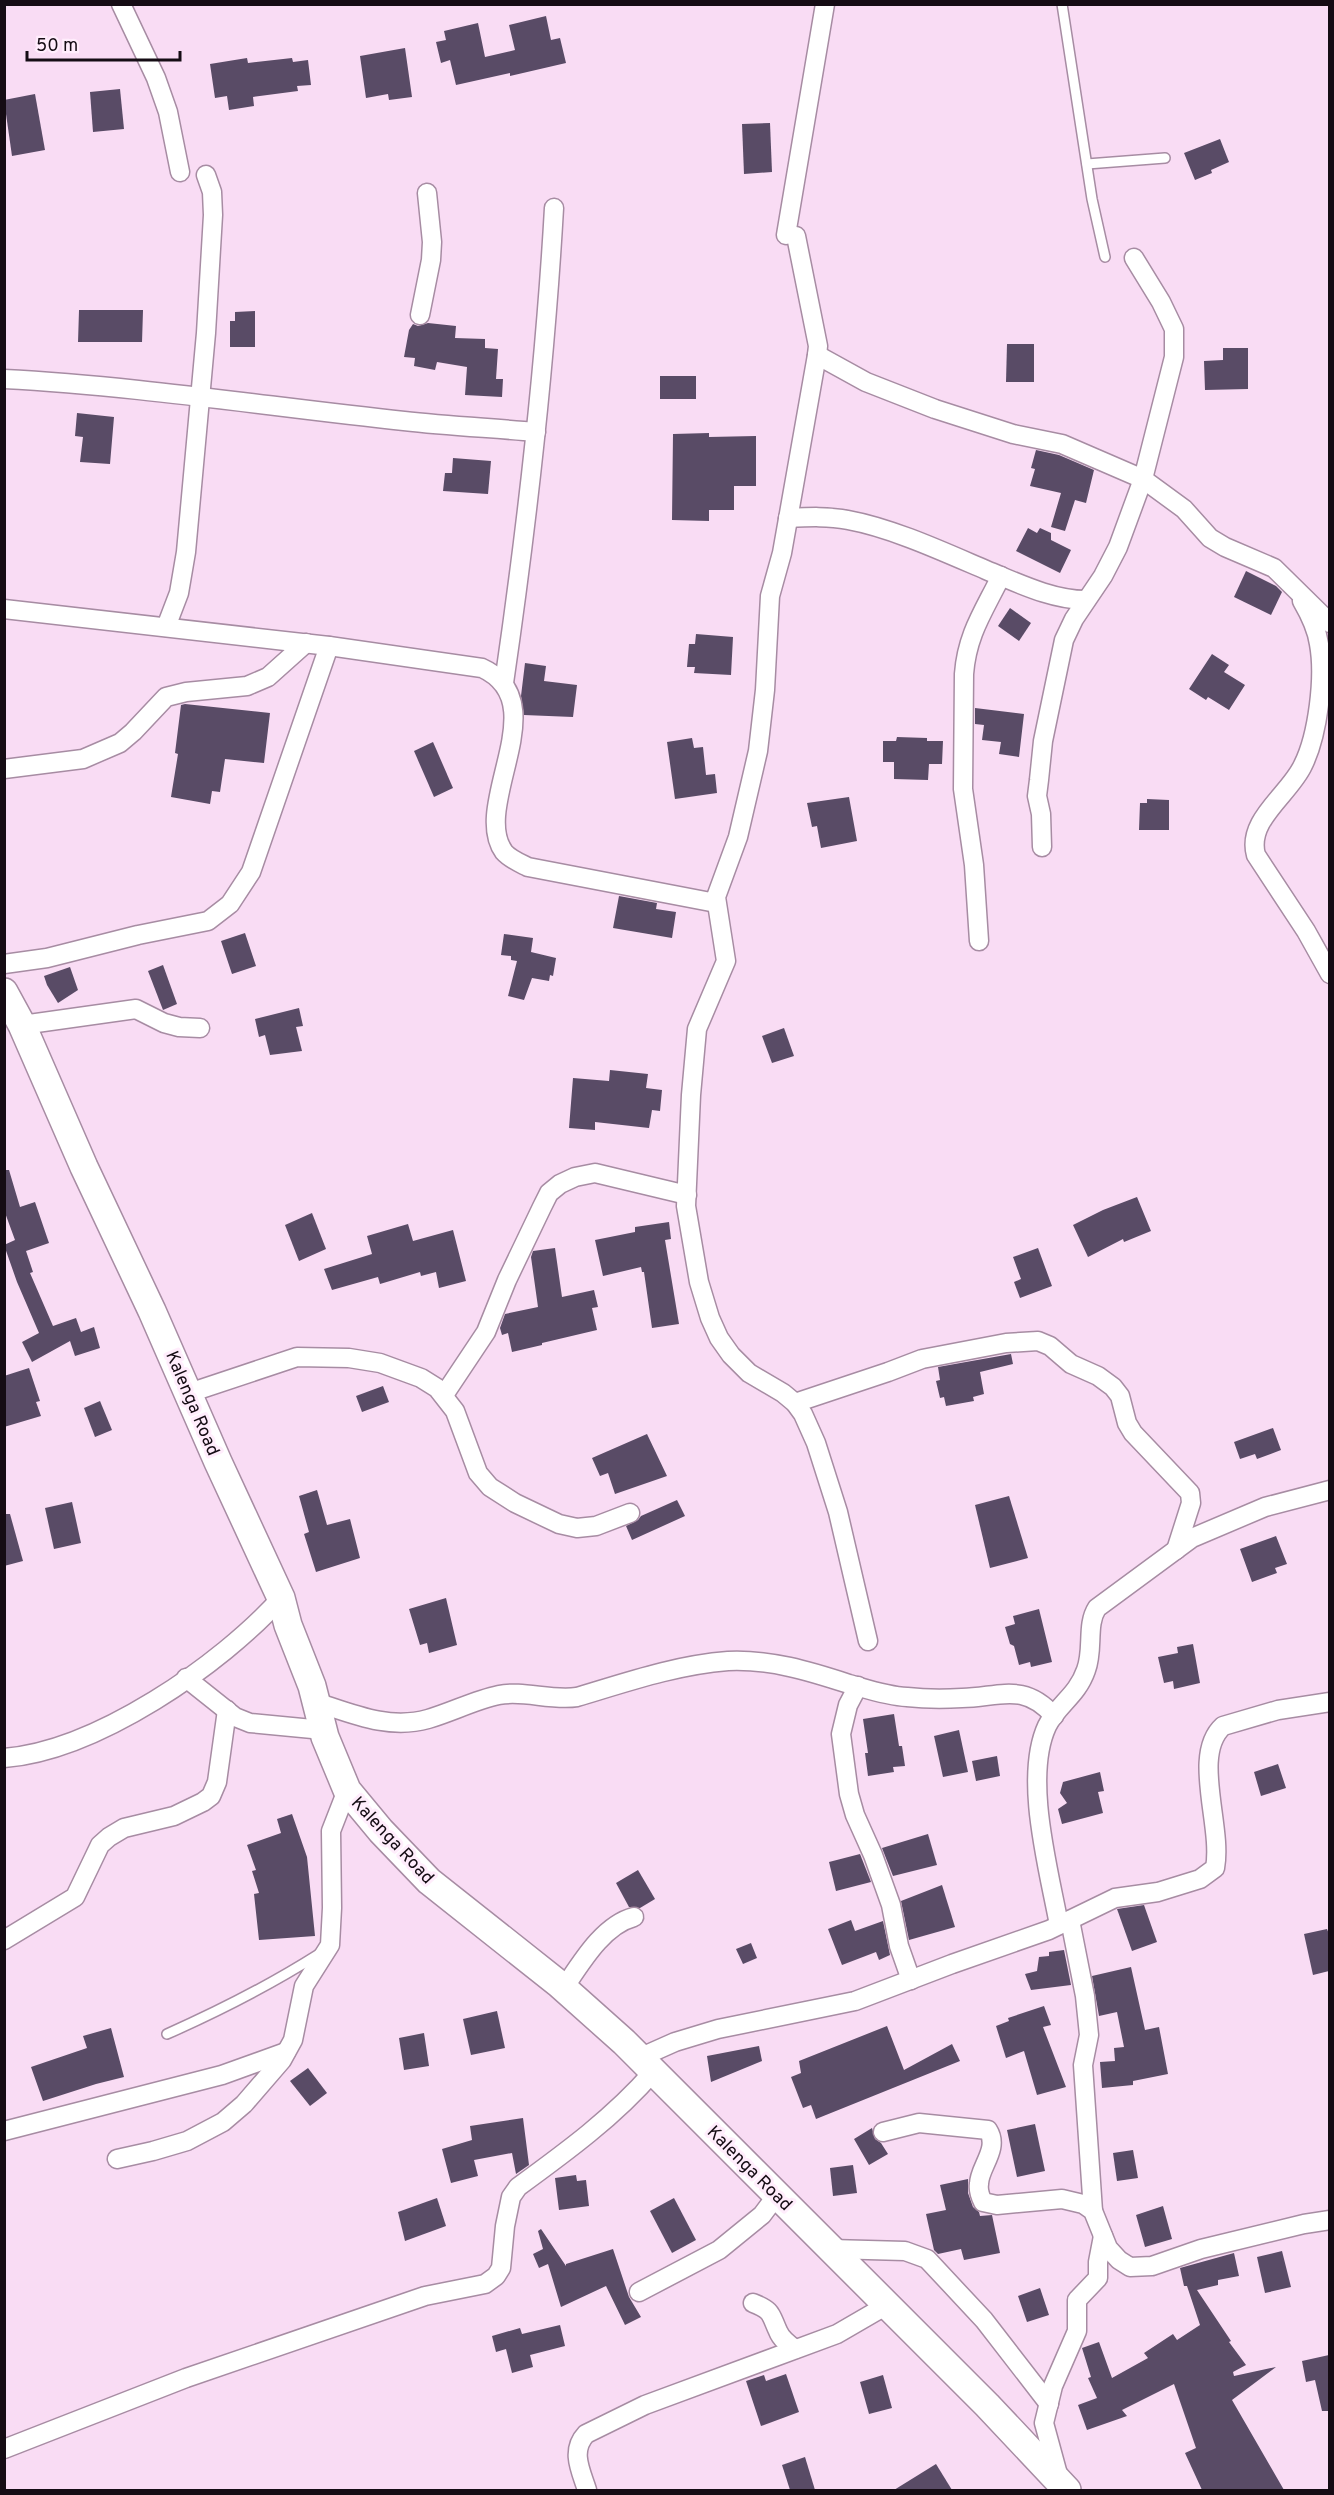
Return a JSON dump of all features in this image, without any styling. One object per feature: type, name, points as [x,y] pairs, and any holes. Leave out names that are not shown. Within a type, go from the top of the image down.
[{"type":"main road","name":"Kalenga Road","points":[[4,992],[22,1025],[84,1167],[152,1311],[281,1598],[316,1702],[323,1730],[347,1790],[381,1831],[429,1881],[564,1988],[624,2042],[987,2405],[1064,2487]]},
{"type":"street","points":[[121,4],[156,78],[165,103],[180,172]]},
{"type":"street","points":[[825,4],[791,235],[818,346],[817,355],[782,553],[770,596],[765,690],[758,751],[738,837],[716,897],[726,961],[697,1029],[691,1095],[686,1206],[699,1282],[719,1338],[748,1373],[783,1392],[795,1403],[816,1443],[838,1512],[868,1641]]},
{"type":"street","points":[[166,627],[179,593],[186,552],[206,333],[213,215],[212,192],[206,175]]},
{"type":"street","points":[[420,315],[432,242],[427,193]]},
{"type":"street","points":[[554,208],[548,323],[526,537],[504,683],[511,704],[513,737],[496,817],[499,842],[507,855],[528,867],[716,903]]},
{"type":"street","points":[[1042,847],[1041,814],[1037,796],[1043,741],[1065,640],[1074,619],[1118,547],[1143,478],[1174,357],[1174,329],[1161,302],[1134,258]]},
{"type":"street","points":[[817,355],[866,382],[935,409],[1013,434],[1062,444],[1143,478],[1184,509],[1210,538],[1274,568],[1293,584],[1329,623]]},
{"type":"street","points":[[4,379],[199,395],[405,422],[536,432]]},
{"type":"street","points":[[788,518],[827,517],[850,520],[923,544],[1001,576],[1069,600],[1086,600]]},
{"type":"street","points":[[979,942],[974,865],[963,789],[964,674],[965,658],[974,626],[1001,576]]},
{"type":"street","points":[[1293,584],[1306,608],[1319,644],[1320,688],[1315,734],[1303,767],[1262,821],[1254,838],[1254,847],[1256,855],[1306,932],[1329,974]]},
{"type":"street","points":[[4,609],[306,643],[482,668],[493,673],[504,683]]},
{"type":"street","points":[[4,769],[83,759],[126,738],[166,697],[186,692],[247,686],[268,677],[306,643]]},
{"type":"street","points":[[4,964],[47,958],[138,935],[208,921],[230,904],[251,872],[328,646]]},
{"type":"street","points":[[22,1025],[136,1009],[164,1023],[179,1027],[200,1028]]},
{"type":"street","points":[[444,1395],[486,1332],[507,1280],[549,1193],[560,1184],[575,1177],[595,1173],[687,1196]]},
{"type":"street","points":[[795,1403],[922,1359],[1006,1343],[1043,1342],[1071,1364],[1098,1376],[1113,1387],[1120,1396],[1127,1423],[1133,1433],[1190,1492],[1191,1503],[1176,1550]]},
{"type":"street","points":[[189,1393],[297,1358],[349,1358],[380,1363],[421,1378],[444,1395],[455,1411],[478,1473],[490,1487],[515,1503],[559,1524],[577,1528],[596,1526],[630,1513]]},
{"type":"street","points":[[1329,1490],[1265,1508],[1192,1538],[1097,1608],[1091,1622],[1092,1651],[1087,1669],[1076,1692],[1048,1725],[1040,1749],[1036,1785],[1064,1923],[1085,1996],[1089,2035],[1083,2065],[1093,2211],[1108,2248],[1124,2265],[1152,2266],[1201,2249],[1329,2220]]},
{"type":"street","points":[[4,1758],[29,1756],[101,1731],[186,1678],[256,1626],[281,1598]]},
{"type":"street","points":[[316,1702],[365,1718],[399,1724],[428,1719],[501,1694],[561,1699],[577,1697],[679,1667],[728,1661],[754,1661],[798,1668],[904,1697],[963,1698],[1018,1694],[1043,1703],[1054,1716]]},
{"type":"street","points":[[186,1678],[235,1717],[250,1723],[323,1730]]},
{"type":"street","points":[[858,1686],[845,1713],[841,1734],[849,1794],[855,1815],[873,1855],[891,1905],[899,1946],[911,1980]]},
{"type":"street","points":[[4,2449],[186,2378],[425,2296],[485,2284],[496,2276],[501,2268],[505,2226],[512,2197],[518,2187],[603,2122],[636,2092],[646,2065],[675,2042],[718,2029],[855,2001],[1064,1923],[1115,1898],[1158,1892],[1200,1879],[1215,1868],[1217,1844],[1208,1780],[1212,1740],[1218,1731],[1233,1723],[1278,1710],[1329,1702]]},
{"type":"street","points":[[4,1940],[75,1897],[100,1845],[109,1837],[124,1828],[174,1816],[203,1802],[210,1796],[217,1782],[227,1710]]},
{"type":"street","points":[[117,2159],[187,2141],[223,2122],[257,2090],[286,2052],[293,2040],[304,1986],[329,1948],[332,1908],[331,1830],[347,1790]]},
{"type":"street","points":[[564,1988],[585,1957],[609,1931],[624,1919],[634,1917]]},
{"type":"street","points":[[4,2131],[222,2075],[286,2052]]},
{"type":"street","points":[[883,2132],[919,2123],[984,2128],[992,2139],[988,2162],[978,2184],[982,2202],[985,2204],[1062,2199],[1083,2204],[1093,2211]]},
{"type":"street","points":[[639,2292],[719,2250],[762,2215],[777,2195]]},
{"type":"street","points":[[1064,2487],[1044,2423],[1062,2361],[1077,2331],[1077,2300],[1098,2278],[1098,2262],[1103,2236]]},
{"type":"street","points":[[831,2249],[905,2251],[927,2259],[984,2320],[1049,2404]]},
{"type":"street","points":[[753,2303],[773,2315],[782,2338],[795,2349]]},
{"type":"street","points":[[587,2490],[578,2463],[577,2449],[586,2434],[645,2405],[837,2334],[887,2305]]},
{"type":"lane","points":[[1062,4],[1092,199],[1106,256]]},
{"type":"lane","points":[[1086,164],[1166,158]]},
{"type":"lane","points":[[167,2034],[256,1991],[329,1948]]},
{"type":"building","points":[[546,16],[551,40],[560,38],[566,63],[456,85],[450,60],[441,63],[436,42],[446,40],[444,31],[478,23],[485,57],[515,50],[509,25]]},
{"type":"building","points":[[405,48],[412,97],[389,100],[388,94],[366,98],[360,56]]},
{"type":"building","points":[[247,58],[248,63],[292,58],[293,62],[308,60],[311,85],[297,86],[298,91],[253,97],[254,106],[229,110],[227,96],[215,98],[210,64]]},
{"type":"building","points":[[120,89],[124,129],[93,132],[90,92]]},
{"type":"building","points":[[35,94],[45,150],[12,156],[4,100]]},
{"type":"building","points":[[770,123],[772,172],[744,174],[742,124]]},
{"type":"building","points":[[1220,139],[1229,162],[1195,180],[1184,153]]},
{"type":"building","points":[[79,310],[143,310],[142,342],[78,342]]},
{"type":"building","points":[[255,311],[255,347],[230,347],[230,321],[235,321],[235,312]]},
{"type":"building","points":[[428,323],[456,326],[455,338],[485,339],[485,348],[498,349],[496,379],[503,379],[502,397],[465,395],[467,367],[437,362],[435,370],[414,366],[415,358],[404,357],[409,330],[413,324],[418,326]]},
{"type":"building","points":[[1007,344],[1034,344],[1034,382],[1006,382]]},
{"type":"building","points":[[1223,348],[1248,348],[1248,389],[1205,390],[1204,361],[1223,360]]},
{"type":"building","points":[[660,376],[696,376],[696,399],[660,399]]},
{"type":"building","points":[[77,413],[114,417],[110,464],[80,462],[83,437],[75,436]]},
{"type":"building","points":[[709,433],[709,437],[756,436],[756,486],[734,486],[734,510],[709,510],[709,521],[672,520],[673,434]]},
{"type":"building","points":[[1036,450],[1059,455],[1094,470],[1086,503],[1075,500],[1065,531],[1051,527],[1061,493],[1030,486],[1035,469],[1031,468]]},
{"type":"building","points":[[453,458],[491,461],[488,494],[443,491],[445,473],[452,473]]},
{"type":"building","points":[[1028,528],[1037,533],[1040,528],[1051,533],[1051,540],[1071,550],[1060,573],[1016,551]]},
{"type":"building","points":[[1246,571],[1276,586],[1282,592],[1271,615],[1234,597]]},
{"type":"building","points":[[1010,608],[1031,623],[1019,641],[998,626]]},
{"type":"building","points":[[696,634],[733,637],[731,675],[694,673],[695,667],[687,667],[689,644],[695,644]]},
{"type":"building","points":[[1212,654],[1229,665],[1224,672],[1245,685],[1229,710],[1208,697],[1206,700],[1189,689]]},
{"type":"building","points":[[525,663],[546,666],[544,681],[577,685],[573,717],[524,715],[521,696]]},
{"type":"building","points":[[181,705],[270,713],[264,763],[225,759],[220,792],[212,791],[210,804],[171,797],[178,754],[175,753]]},
{"type":"building","points":[[975,708],[1024,714],[1019,757],[999,754],[1001,742],[982,740],[984,725],[975,724]]},
{"type":"building","points":[[897,737],[943,741],[942,764],[929,764],[928,780],[894,779],[894,762],[883,762],[883,741],[896,741]]},
{"type":"building","points":[[692,738],[694,748],[703,747],[706,775],[715,774],[717,793],[675,799],[667,742]]},
{"type":"building","points":[[433,742],[453,788],[434,797],[414,751]]},
{"type":"building","points":[[849,797],[857,841],[821,848],[817,826],[812,827],[807,803]]},
{"type":"building","points":[[1147,799],[1169,800],[1169,830],[1139,830],[1140,803],[1147,803]]},
{"type":"building","points":[[619,896],[657,903],[656,909],[676,912],[672,938],[613,928]]},
{"type":"building","points":[[245,933],[256,966],[232,974],[221,941]]},
{"type":"building","points":[[504,934],[533,938],[531,952],[556,958],[553,976],[550,975],[549,981],[532,978],[524,1000],[508,996],[517,961],[511,960],[511,956],[501,955]]},
{"type":"building","points":[[163,965],[177,1004],[163,1010],[148,971]]},
{"type":"building","points":[[70,967],[78,990],[58,1003],[44,976]]},
{"type":"building","points":[[299,1008],[303,1026],[296,1027],[302,1051],[270,1055],[265,1035],[259,1037],[255,1019]]},
{"type":"building","points":[[784,1028],[794,1056],[772,1063],[762,1036]]},
{"type":"building","points":[[610,1070],[648,1074],[646,1088],[662,1090],[660,1111],[652,1110],[649,1128],[595,1122],[595,1130],[569,1128],[573,1078],[609,1081]]},
{"type":"building","points":[[4,1170],[9,1170],[20,1207],[35,1202],[49,1243],[26,1251],[33,1272],[30,1273],[53,1326],[76,1318],[81,1332],[94,1327],[100,1348],[75,1356],[70,1341],[32,1362],[22,1342],[39,1333],[4,1245],[15,1240],[4,1210]]},
{"type":"building","points":[[1137,1197],[1151,1231],[1124,1242],[1123,1239],[1088,1257],[1073,1225]]},
{"type":"building","points":[[312,1213],[326,1249],[299,1261],[285,1225]]},
{"type":"building","points":[[669,1222],[671,1239],[665,1240],[679,1324],[652,1328],[644,1272],[641,1267],[603,1276],[595,1240],[635,1232],[635,1227]]},
{"type":"building","points":[[408,1224],[413,1241],[453,1230],[466,1281],[439,1288],[436,1272],[421,1276],[420,1272],[380,1284],[378,1277],[332,1290],[324,1269],[372,1254],[367,1236]]},
{"type":"building","points":[[555,1248],[562,1297],[594,1290],[598,1307],[592,1308],[597,1330],[512,1352],[508,1333],[502,1335],[500,1328],[505,1314],[538,1307],[531,1257],[533,1251]]},
{"type":"building","points":[[1038,1248],[1052,1286],[1020,1298],[1014,1282],[1021,1279],[1013,1257]]},
{"type":"building","points":[[1011,1354],[1013,1364],[980,1372],[984,1394],[973,1397],[974,1401],[946,1406],[944,1397],[940,1398],[936,1381],[940,1380],[938,1367]]},
{"type":"building","points":[[29,1368],[40,1401],[36,1402],[41,1416],[4,1427],[4,1376]]},
{"type":"building","points":[[383,1386],[389,1402],[362,1412],[356,1396]]},
{"type":"building","points":[[100,1401],[112,1430],[95,1437],[84,1408]]},
{"type":"building","points":[[1273,1428],[1281,1450],[1257,1459],[1255,1454],[1240,1459],[1234,1442]]},
{"type":"building","points":[[647,1434],[667,1476],[615,1494],[608,1473],[600,1476],[592,1458]]},
{"type":"building","points":[[317,1490],[327,1525],[350,1519],[360,1558],[316,1572],[304,1534],[309,1532],[299,1496]]},
{"type":"building","points":[[1009,1496],[1028,1558],[990,1568],[975,1505]]},
{"type":"building","points":[[677,1500],[685,1516],[632,1540],[626,1526],[641,1516]]},
{"type":"building","points":[[72,1502],[81,1543],[54,1549],[45,1508]]},
{"type":"building","points":[[4,1514],[10,1514],[23,1561],[4,1566]]},
{"type":"building","points":[[1276,1536],[1287,1564],[1275,1568],[1277,1573],[1252,1582],[1240,1549]]},
{"type":"building","points":[[446,1598],[457,1645],[429,1653],[427,1643],[420,1645],[409,1609]]},
{"type":"building","points":[[1039,1609],[1052,1662],[1031,1667],[1030,1662],[1019,1665],[1014,1646],[1010,1644],[1005,1627],[1015,1624],[1013,1616]]},
{"type":"building","points":[[1193,1644],[1200,1683],[1174,1689],[1173,1681],[1164,1683],[1158,1657],[1178,1653],[1177,1647]]},
{"type":"building","points":[[894,1714],[905,1766],[893,1767],[894,1772],[868,1776],[865,1753],[868,1753],[863,1719]]},
{"type":"building","points":[[959,1730],[968,1772],[943,1777],[934,1736]]},
{"type":"building","points":[[997,1756],[1000,1776],[976,1781],[972,1761]]},
{"type":"building","points":[[1278,1764],[1286,1788],[1261,1796],[1254,1772]]},
{"type":"building","points":[[1100,1772],[1104,1791],[1098,1792],[1103,1813],[1062,1824],[1058,1809],[1067,1803],[1060,1793],[1063,1782]]},
{"type":"building","points":[[292,1814],[307,1857],[315,1936],[259,1940],[254,1894],[259,1893],[252,1871],[256,1870],[247,1845],[281,1833],[277,1819]]},
{"type":"building","points":[[928,1834],[937,1865],[893,1876],[882,1848]]},
{"type":"building","points":[[860,1854],[871,1882],[836,1891],[829,1862]]},
{"type":"building","points":[[638,1870],[655,1899],[640,1908],[629,1907],[616,1883]]},
{"type":"building","points":[[942,1885],[955,1927],[909,1940],[901,1901]]},
{"type":"building","points":[[1144,1905],[1157,1942],[1132,1951],[1117,1909]]},
{"type":"building","points":[[851,1920],[855,1931],[883,1921],[890,1955],[879,1960],[876,1952],[842,1965],[828,1929]]},
{"type":"building","points":[[1327,1929],[1329,1971],[1313,1975],[1304,1934]]},
{"type":"building","points":[[751,1943],[757,1958],[743,1964],[736,1949]]},
{"type":"building","points":[[1064,1950],[1071,1985],[1031,1990],[1025,1974],[1037,1971],[1039,1957],[1049,1956],[1049,1952]]},
{"type":"building","points":[[1131,1967],[1145,2030],[1159,2027],[1168,2074],[1133,2081],[1133,2085],[1102,2088],[1100,2062],[1115,2061],[1114,2048],[1124,2047],[1117,2012],[1099,2016],[1092,1976]]},
{"type":"building","points":[[1044,2006],[1051,2025],[1043,2027],[1066,2087],[1037,2095],[1024,2051],[1006,2058],[996,2026],[1009,2021],[1008,2018]]},
{"type":"building","points":[[497,2011],[505,2048],[471,2055],[463,2019]]},
{"type":"building","points":[[887,2026],[904,2070],[952,2044],[960,2061],[816,2119],[811,2105],[803,2108],[791,2077],[801,2073],[799,2061]]},
{"type":"building","points":[[111,2028],[124,2077],[43,2101],[31,2067],[87,2048],[83,2036]]},
{"type":"building","points":[[424,2033],[429,2066],[404,2070],[399,2038]]},
{"type":"building","points":[[759,2046],[762,2061],[711,2082],[707,2056]]},
{"type":"building","points":[[308,2068],[327,2093],[310,2106],[290,2081]]},
{"type":"building","points":[[523,2118],[529,2165],[516,2174],[512,2153],[474,2160],[478,2176],[451,2183],[442,2149],[472,2140],[470,2126]]},
{"type":"building","points":[[1035,2124],[1045,2171],[1017,2177],[1007,2130]]},
{"type":"building","points":[[872,2128],[875,2139],[881,2143],[888,2154],[869,2165],[854,2139]]},
{"type":"building","points":[[1133,2150],[1138,2178],[1117,2181],[1113,2153]]},
{"type":"building","points":[[853,2165],[857,2193],[833,2196],[830,2168]]},
{"type":"building","points":[[576,2175],[577,2181],[586,2180],[589,2206],[559,2210],[555,2178]]},
{"type":"building","points":[[968,2179],[968,2193],[973,2207],[980,2216],[992,2215],[1000,2253],[964,2260],[961,2249],[938,2254],[934,2250],[926,2214],[946,2210],[940,2185]]},
{"type":"building","points":[[437,2198],[446,2226],[405,2241],[398,2212]]},
{"type":"building","points":[[674,2198],[696,2240],[672,2253],[650,2211]]},
{"type":"building","points":[[1163,2206],[1172,2239],[1145,2247],[1136,2215]]},
{"type":"building","points":[[541,2229],[566,2266],[566,2264],[613,2249],[629,2297],[641,2317],[625,2325],[606,2286],[561,2307],[548,2264],[539,2268],[533,2254],[543,2249],[538,2231]]},
{"type":"building","points":[[1282,2251],[1291,2287],[1265,2293],[1257,2257]]},
{"type":"building","points":[[1234,2253],[1239,2276],[1218,2280],[1218,2285],[1197,2290],[1246,2365],[1233,2372],[1234,2376],[1276,2367],[1232,2400],[1284,2490],[1202,2490],[1185,2453],[1196,2448],[1174,2384],[1122,2410],[1127,2416],[1087,2430],[1078,2405],[1097,2398],[1088,2378],[1091,2377],[1082,2348],[1099,2342],[1112,2378],[1148,2358],[1144,2353],[1173,2334],[1177,2340],[1200,2325],[1187,2286],[1184,2286],[1180,2268]]},
{"type":"building","points":[[1040,2288],[1049,2315],[1027,2322],[1018,2296]]},
{"type":"building","points":[[560,2325],[565,2346],[530,2355],[533,2367],[512,2373],[506,2349],[496,2352],[492,2336],[520,2328],[522,2334]]},
{"type":"building","points":[[1329,2355],[1329,2411],[1322,2411],[1315,2380],[1306,2382],[1302,2361]]},
{"type":"building","points":[[786,2374],[799,2412],[761,2426],[746,2381],[764,2375],[766,2381]]},
{"type":"building","points":[[883,2375],[892,2408],[869,2414],[860,2382]]},
{"type":"building","points":[[805,2457],[815,2490],[790,2490],[782,2465]]},
{"type":"building","points":[[936,2464],[952,2490],[894,2490]]}]
